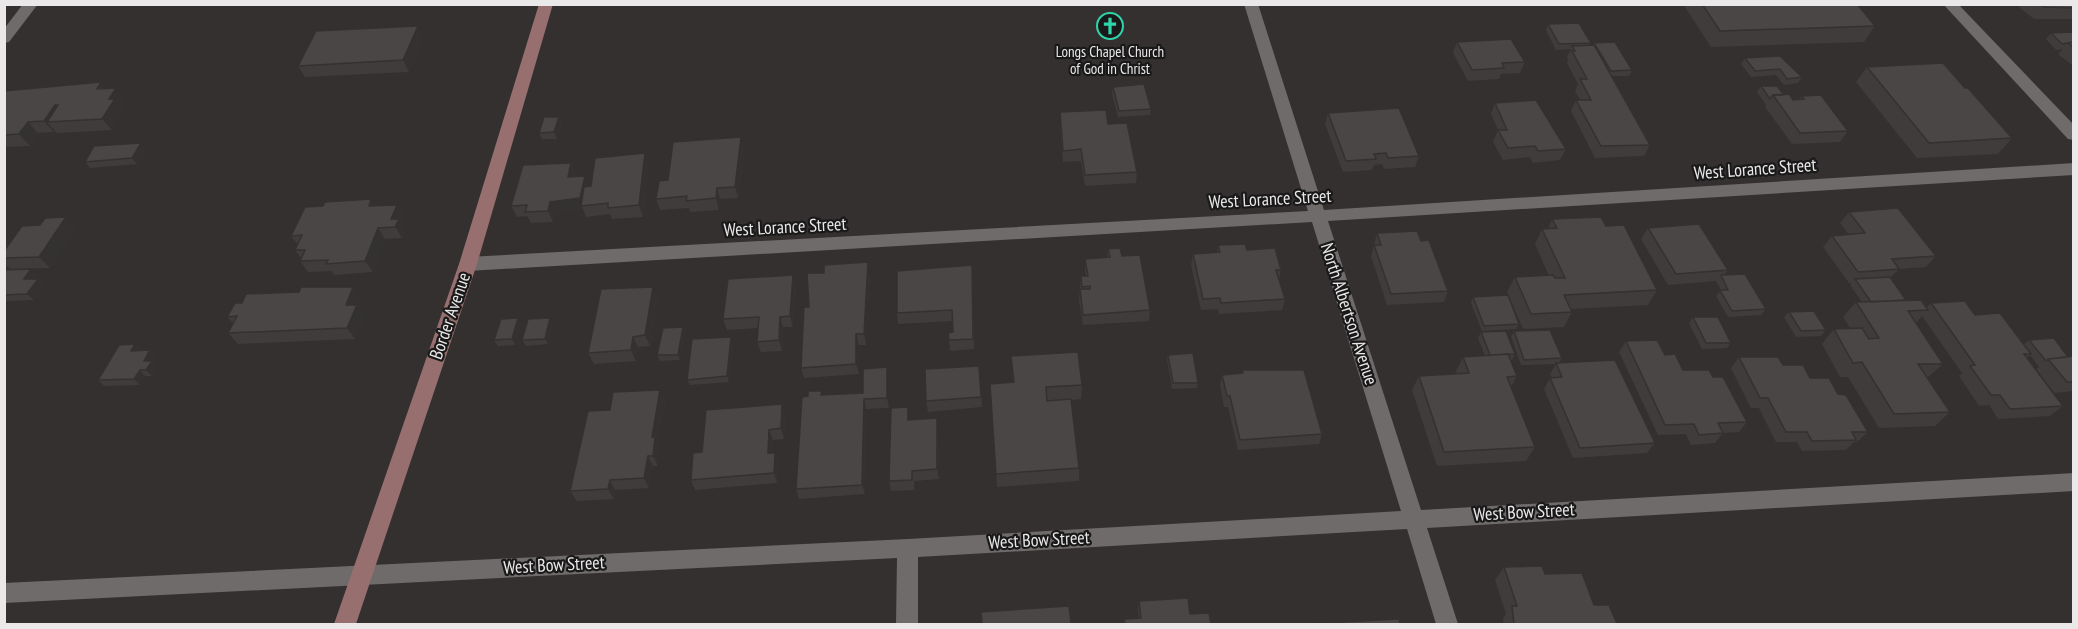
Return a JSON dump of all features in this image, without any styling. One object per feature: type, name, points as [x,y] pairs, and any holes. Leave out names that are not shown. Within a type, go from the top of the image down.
[{"type":"street","points":[[4,39],[31,4]]},
{"type":"street","name":"Border Avenue","points":[[345,624],[468,264],[546,4]]},
{"type":"street","name":"North Albertson Avenue","points":[[1251,4],[1447,624]]},
{"type":"street","points":[[1950,4],[2073,135]]},
{"type":"street","name":"West Lorance Street","points":[[468,264],[1318,216],[2073,169]]},
{"type":"street","name":"West Bow Street","points":[[4,593],[908,548],[2073,482]]},
{"type":"street","points":[[908,548],[908,624]]},
{"type":"building","points":[[1702,4],[1857,4],[1875,26],[1720,31]]},
{"type":"building","points":[[2040,4],[2073,4],[2073,8],[2044,7]]},
{"type":"building","points":[[1579,23],[1591,43],[1559,44],[1548,24]]},
{"type":"building","points":[[418,26],[403,60],[298,66],[316,31]]},
{"type":"building","points":[[2073,32],[2073,42],[2062,44],[2051,33]]},
{"type":"building","points":[[1511,39],[1525,62],[1502,63],[1504,68],[1472,70],[1457,42]]},
{"type":"building","points":[[1615,42],[1632,70],[1611,71],[1594,43]]},
{"type":"building","points":[[1594,45],[1650,145],[1601,146],[1576,100],[1591,100],[1580,79],[1587,79],[1572,51],[1575,51],[1572,46]]},
{"type":"building","points":[[1780,56],[1802,77],[1787,79],[1780,69],[1755,71],[1745,58]]},
{"type":"building","points":[[1943,63],[2012,138],[1929,143],[1867,67]]},
{"type":"building","points":[[101,82],[97,89],[116,88],[109,99],[115,99],[102,119],[47,122],[58,105],[55,105],[44,121],[28,122],[19,134],[4,135],[4,91]]},
{"type":"building","points":[[1144,84],[1151,109],[1119,111],[1113,87]]},
{"type":"building","points":[[1761,86],[1777,86],[1784,95],[1773,95],[1770,99]]},
{"type":"building","points":[[1789,94],[1793,100],[1804,99],[1802,96],[1821,95],[1848,131],[1800,133],[1773,95]]},
{"type":"building","points":[[1536,100],[1566,149],[1538,151],[1535,146],[1508,148],[1498,130],[1507,130],[1495,103]]},
{"type":"building","points":[[1399,108],[1419,156],[1388,158],[1386,153],[1374,154],[1376,159],[1346,161],[1328,113]]},
{"type":"building","points":[[1106,110],[1108,124],[1127,123],[1137,172],[1085,175],[1081,149],[1063,151],[1060,112]]},
{"type":"building","points":[[544,117],[559,117],[554,132],[539,133]]},
{"type":"building","points":[[741,137],[735,187],[717,188],[716,198],[686,201],[687,196],[656,199],[659,181],[668,180],[673,142]]},
{"type":"building","points":[[141,143],[132,158],[85,162],[94,146]]},
{"type":"building","points":[[645,153],[639,205],[608,208],[608,203],[581,206],[584,187],[591,186],[595,158]]},
{"type":"building","points":[[571,163],[568,177],[585,176],[580,198],[550,202],[548,211],[525,212],[527,205],[511,206],[523,165]]},
{"type":"building","points":[[371,199],[369,206],[397,205],[391,219],[399,219],[395,227],[378,228],[365,261],[326,264],[328,260],[300,261],[305,250],[295,250],[302,235],[291,236],[305,207],[323,206],[325,202]]},
{"type":"building","points":[[1898,208],[1936,256],[1892,259],[1899,269],[1858,272],[1832,236],[1865,233],[1849,212]]},
{"type":"building","points":[[66,217],[39,257],[4,258],[4,251],[22,226],[40,225],[45,218]]},
{"type":"building","points":[[1601,217],[1606,226],[1624,225],[1657,290],[1564,295],[1572,312],[1531,314],[1515,277],[1553,275],[1555,278],[1565,278],[1542,229],[1557,228],[1552,219]]},
{"type":"building","points":[[1699,224],[1728,270],[1676,274],[1648,228]]},
{"type":"building","points":[[1417,231],[1421,241],[1429,240],[1448,291],[1391,294],[1374,245],[1381,245],[1377,233]]},
{"type":"building","points":[[1245,244],[1247,250],[1275,248],[1281,270],[1276,270],[1285,299],[1221,303],[1220,298],[1203,299],[1193,254],[1220,252],[1218,245]]},
{"type":"building","points":[[1120,248],[1122,256],[1140,255],[1150,310],[1083,315],[1080,289],[1090,289],[1090,286],[1082,287],[1081,276],[1088,276],[1085,259],[1110,257],[1108,249]]},
{"type":"building","points":[[868,262],[864,334],[856,334],[856,364],[801,368],[804,307],[809,307],[807,273],[824,273],[824,265]]},
{"type":"building","points":[[972,265],[973,339],[949,340],[948,333],[953,332],[952,310],[897,313],[897,271]]},
{"type":"building","points":[[31,269],[24,279],[38,279],[27,294],[4,295],[4,270]]},
{"type":"building","points":[[1745,274],[1766,309],[1732,311],[1720,290],[1728,290],[1721,275]]},
{"type":"building","points":[[793,275],[790,316],[780,317],[779,340],[757,342],[759,317],[723,319],[728,279]]},
{"type":"building","points":[[1890,277],[1906,300],[1871,302],[1855,279]]},
{"type":"building","points":[[301,287],[353,287],[346,305],[357,305],[347,328],[228,333],[237,316],[227,317],[235,303],[242,303],[246,294],[299,292]]},
{"type":"building","points":[[653,287],[645,335],[633,337],[631,350],[588,353],[601,289]]},
{"type":"building","points":[[1508,295],[1519,324],[1484,326],[1473,297]]},
{"type":"building","points":[[1921,300],[1928,310],[1908,311],[1943,364],[1918,364],[1950,412],[1894,414],[1862,362],[1853,363],[1834,329],[1862,328],[1869,339],[1879,338],[1856,302]]},
{"type":"building","points":[[1965,301],[1975,315],[2000,313],[2031,354],[2024,354],[2063,406],[2010,409],[2000,395],[1991,395],[1970,366],[1975,365],[1931,303]]},
{"type":"building","points":[[1814,311],[1826,330],[1801,331],[1789,312]]},
{"type":"building","points":[[1693,317],[1718,317],[1731,343],[1706,343]]},
{"type":"building","points":[[518,318],[512,339],[494,340],[501,319]]},
{"type":"building","points":[[550,318],[545,339],[522,340],[528,319]]},
{"type":"building","points":[[683,327],[678,355],[657,355],[663,328]]},
{"type":"building","points":[[1550,330],[1562,358],[1524,360],[1514,331]]},
{"type":"building","points":[[1506,331],[1515,354],[1490,355],[1481,332]]},
{"type":"building","points":[[731,337],[727,376],[687,380],[692,339]]},
{"type":"building","points":[[2054,338],[2068,357],[2046,361],[2029,340]]},
{"type":"building","points":[[1657,340],[1665,355],[1675,354],[1683,370],[1709,370],[1713,377],[1723,377],[1747,422],[1718,423],[1723,433],[1699,435],[1694,424],[1665,425],[1626,341]]},
{"type":"building","points":[[135,344],[131,351],[150,350],[144,361],[152,361],[146,370],[140,370],[134,379],[98,380],[119,345]]},
{"type":"building","points":[[1078,352],[1082,385],[1046,387],[1047,401],[1071,399],[1079,468],[996,474],[990,384],[1014,382],[1011,356]]},
{"type":"building","points":[[1193,353],[1198,383],[1173,383],[1168,355]]},
{"type":"building","points":[[1508,354],[1517,376],[1507,377],[1535,447],[1444,452],[1419,376],[1469,373],[1463,357]]},
{"type":"building","points":[[2073,356],[2073,382],[2067,382],[2048,359]]},
{"type":"building","points":[[1739,357],[1778,357],[1783,365],[1803,365],[1810,378],[1829,378],[1838,394],[1846,395],[1868,432],[1852,432],[1856,440],[1812,441],[1807,432],[1786,432],[1768,398],[1760,398]]},
{"type":"building","points":[[1615,360],[1655,443],[1580,448],[1550,378],[1562,377],[1556,363]]},
{"type":"building","points":[[979,366],[981,397],[926,401],[925,369]]},
{"type":"building","points":[[887,367],[887,398],[864,399],[862,485],[796,489],[802,397],[808,396],[808,391],[822,391],[821,395],[863,393],[863,369]]},
{"type":"building","points":[[1242,370],[1304,370],[1322,434],[1240,440],[1230,396],[1227,396],[1222,375],[1243,373]]},
{"type":"building","points":[[660,390],[652,437],[655,437],[653,456],[648,456],[644,478],[610,480],[608,489],[570,491],[588,411],[610,410],[613,392]]},
{"type":"building","points":[[782,404],[781,428],[769,430],[768,453],[775,453],[774,473],[691,480],[693,453],[702,452],[706,410]]},
{"type":"building","points":[[908,407],[908,420],[937,418],[937,469],[912,471],[912,480],[889,481],[891,408]]},
{"type":"building","points":[[1542,566],[1545,574],[1582,573],[1594,605],[1609,605],[1617,624],[1514,624],[1512,606],[1517,606],[1504,567]]},
{"type":"building","points":[[1188,598],[1190,614],[1209,613],[1211,624],[1125,624],[1124,619],[1141,618],[1139,601]]},
{"type":"building","points":[[1069,606],[1071,624],[982,624],[981,612]]},
{"type":"building","points":[[1399,619],[1400,624],[1309,624]]},
{"type":"place","name":"Longs Chapel Church of God in Christ","points":[[1110,26]]}]
